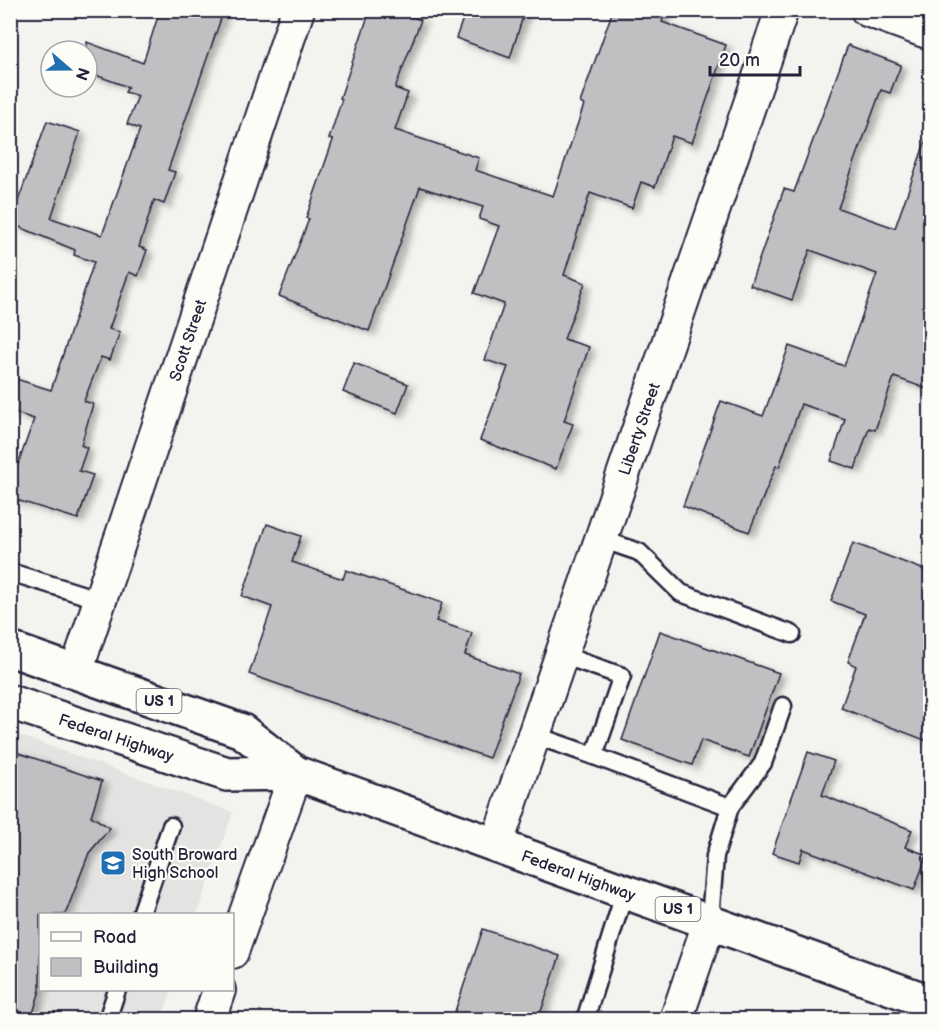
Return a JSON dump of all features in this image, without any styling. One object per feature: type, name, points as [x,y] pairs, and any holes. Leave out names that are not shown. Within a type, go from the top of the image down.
[{"type":"main road","name":"Federal Highway","points":[[10,649],[242,731],[296,773],[710,921],[928,1004]]},
{"type":"main road","name":"Federal Highway","points":[[10,702],[226,774],[296,773]]},
{"type":"street","name":"Scott Street","points":[[76,672],[298,10]]},
{"type":"street","name":"Liberty Street","points":[[496,846],[782,10]]},
{"type":"street","points":[[867,10],[930,33]]},
{"type":"street","points":[[234,946],[296,773]]},
{"type":"street","points":[[676,1020],[710,921]]},
{"type":"street","points":[[209,1020],[219,991]]},
{"type":"lane","points":[[601,539],[639,552],[681,593],[792,634]]},
{"type":"lane","points":[[10,572],[100,600]]},
{"type":"lane","points":[[562,655],[622,676],[594,756]]},
{"type":"lane","points":[[710,921],[715,856],[730,807],[763,763],[783,706]]},
{"type":"lane","points":[[534,735],[730,807]]},
{"type":"lane","points":[[142,913],[171,826]]},
{"type":"lane","points":[[585,1020],[626,891]]},
{"type":"lane","points":[[106,1020],[117,991]]},
{"type":"shaded area","name":"South Broward High School","points":[[10,732],[233,812],[197,913],[39,913],[39,991],[172,991],[161,1019],[11,1019]]},
{"type":"building","points":[[160,10],[224,10],[168,170],[175,172],[164,204],[154,200],[139,247],[147,250],[138,276],[129,272],[109,329],[120,332],[110,360],[101,357],[84,401],[93,404],[81,445],[87,448],[79,471],[93,475],[78,519],[10,498],[10,487],[34,419],[10,411],[10,377],[51,390],[94,262],[74,255],[75,250],[10,223],[47,121],[80,132],[51,218],[102,235],[140,129],[127,124],[138,96],[125,92],[128,87],[99,76],[99,46],[143,63]]},
{"type":"building","points":[[370,10],[392,10],[421,20],[395,88],[408,93],[395,130],[479,158],[475,170],[553,196],[584,105],[580,103],[613,10],[666,10],[662,22],[726,45],[692,143],[672,136],[655,187],[641,182],[632,208],[590,193],[564,275],[585,283],[564,339],[589,347],[564,421],[573,424],[556,469],[480,440],[508,367],[485,360],[504,304],[474,293],[499,226],[479,219],[483,207],[420,187],[369,331],[279,296],[309,219],[306,218],[333,140],[329,139],[342,99],[340,98]]},
{"type":"building","points":[[466,10],[525,10],[510,58],[456,38]]},
{"type":"building","points":[[848,45],[901,65],[890,93],[881,90],[838,208],[895,228],[927,137],[930,138],[930,390],[894,377],[875,430],[869,428],[855,469],[831,461],[845,419],[801,404],[779,467],[776,466],[749,532],[683,506],[721,401],[763,416],[789,346],[844,366],[877,274],[810,250],[792,300],[750,285],[784,189],[794,192]]},
{"type":"building","points":[[354,363],[408,384],[397,413],[343,392]]},
{"type":"building","points":[[267,524],[301,536],[292,562],[343,579],[346,570],[442,603],[436,621],[472,633],[465,655],[519,674],[489,758],[249,674],[272,607],[242,596]]},
{"type":"building","points":[[853,543],[930,572],[930,742],[841,708],[856,666],[848,662],[865,614],[831,601]]},
{"type":"building","points":[[660,631],[779,673],[749,757],[701,740],[692,765],[622,740]]},
{"type":"building","points":[[10,750],[102,781],[91,816],[110,828],[89,853],[66,913],[39,913],[40,991],[31,1020],[10,1020]]},
{"type":"building","points":[[808,752],[834,761],[822,795],[912,830],[905,847],[927,855],[914,890],[803,849],[799,862],[772,853]]},
{"type":"building","points":[[483,929],[560,956],[538,1020],[452,1020]]},
{"type":"place","name":"South Broward High School","points":[[113,863]]}]
